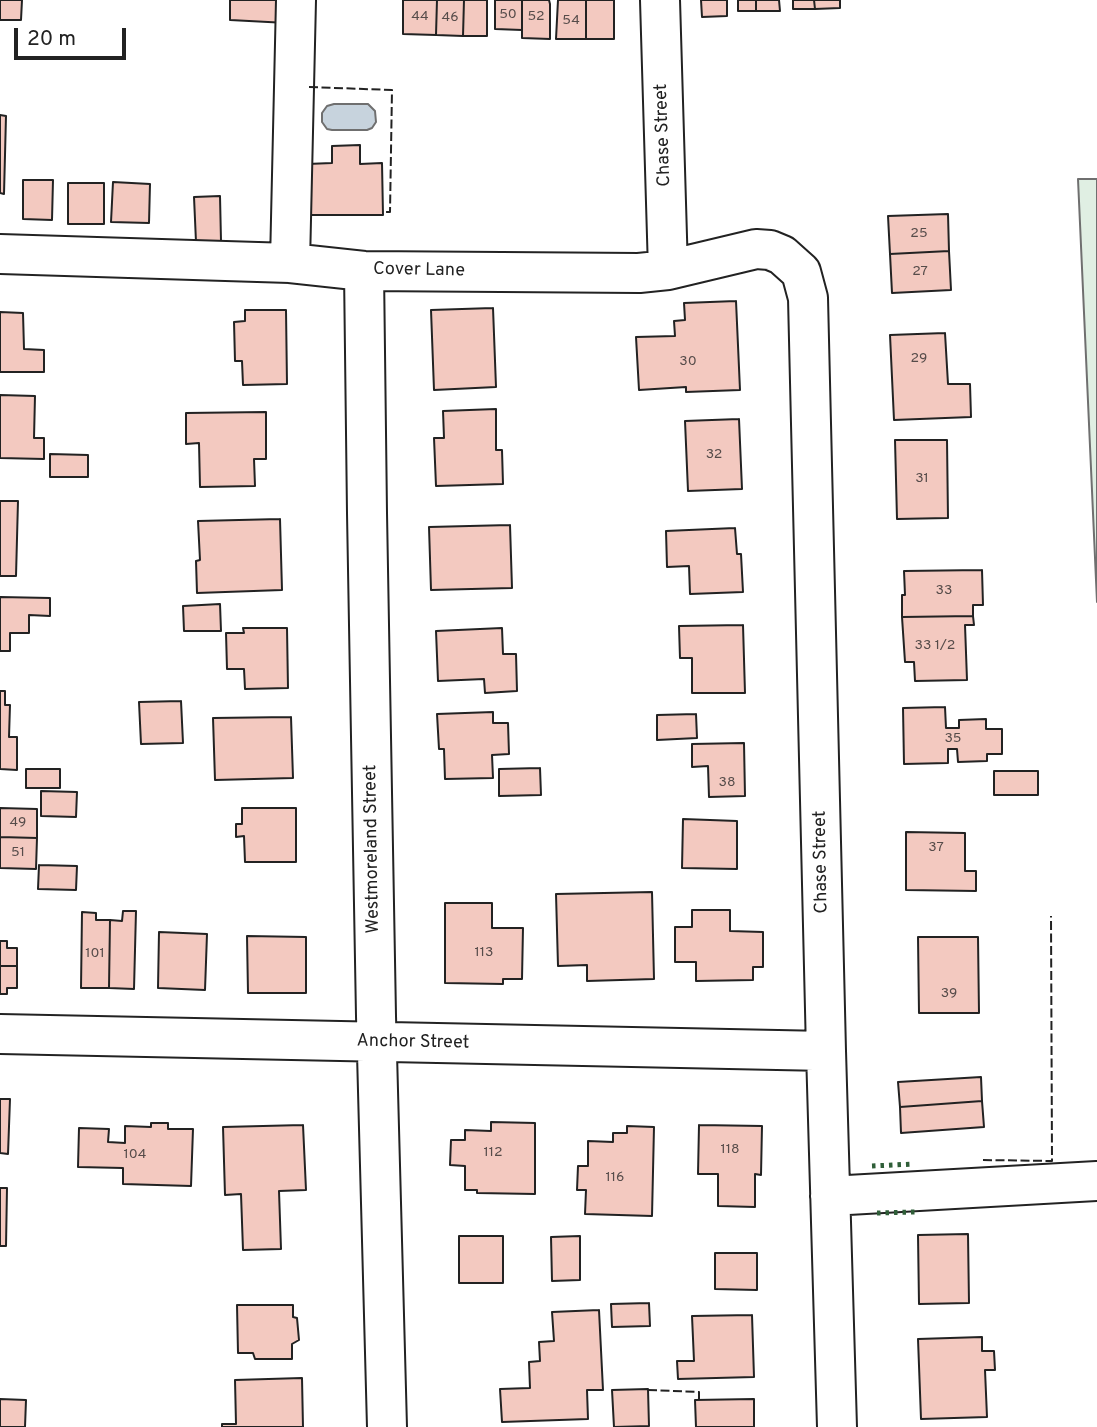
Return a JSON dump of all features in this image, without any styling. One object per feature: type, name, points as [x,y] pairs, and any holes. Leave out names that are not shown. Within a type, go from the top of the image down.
[{"type":"street","points":[[290,263],[296,0]]},
{"type":"street","name":"Chase Street","points":[[660,0],[668,270]]},
{"type":"street","name":"Cover Lane","points":[[0,254],[290,263],[364,271],[639,273],[668,270],[756,249],[770,250],[782,255],[801,272],[808,298]]},
{"type":"street","name":"Westmoreland Street","points":[[364,271],[377,1042],[387,1427]]},
{"type":"street","name":"Chase Street","points":[[808,298],[838,1427]]},
{"type":"street","name":"Anchor Street","points":[[0,1034],[826,1051]]},
{"type":"street","points":[[830,1196],[1097,1181]]},
{"type":"green space","points":[[1078,179],[1097,179],[1097,602]]},
{"type":"shaded area","points":[[368,104],[375,111],[376,122],[367,130],[327,129],[322,122],[322,113],[327,106]]},
{"type":"building","points":[[0,0],[22,0],[21,20],[0,20]]},
{"type":"building","points":[[230,0],[288,0],[287,23],[230,20]]},
{"type":"building","points":[[403,0],[437,0],[436,35],[403,34]]},
{"type":"building","points":[[437,0],[464,0],[463,36],[436,35]]},
{"type":"building","points":[[464,0],[487,0],[487,36],[463,36]]},
{"type":"building","points":[[495,0],[522,0],[522,30],[495,29]]},
{"type":"building","points":[[522,0],[549,0],[550,39],[522,38]]},
{"type":"building","points":[[558,0],[586,0],[586,39],[556,39]]},
{"type":"building","points":[[586,0],[614,0],[614,39],[586,39]]},
{"type":"building","points":[[701,0],[727,0],[727,16],[702,17]]},
{"type":"building","points":[[738,0],[756,0],[756,11],[738,11]]},
{"type":"building","points":[[756,0],[779,0],[780,11],[756,11]]},
{"type":"building","points":[[793,0],[814,0],[815,9],[793,9]]},
{"type":"building","points":[[814,0],[840,0],[840,8],[815,9]]},
{"type":"building","points":[[0,115],[6,116],[4,194],[0,193]]},
{"type":"building","points":[[360,145],[360,164],[382,163],[383,215],[308,215],[307,164],[332,163],[332,146]]},
{"type":"building","points":[[23,180],[53,180],[52,220],[23,219]]},
{"type":"building","points":[[113,182],[150,184],[149,223],[111,222]]},
{"type":"building","points":[[68,183],[104,183],[104,224],[68,224]]},
{"type":"building","points":[[220,196],[221,241],[196,242],[194,197]]},
{"type":"building","points":[[948,214],[949,251],[890,254],[888,216]]},
{"type":"building","points":[[949,251],[951,290],[892,293],[890,254]]},
{"type":"building","points":[[736,301],[740,390],[686,392],[686,387],[639,390],[636,337],[675,336],[674,321],[685,320],[684,303]]},
{"type":"building","points":[[493,308],[496,387],[434,390],[431,310]]},
{"type":"building","points":[[245,310],[286,310],[287,384],[243,385],[242,361],[235,361],[234,322],[245,321]]},
{"type":"building","points":[[0,312],[23,313],[24,349],[44,350],[44,372],[0,372]]},
{"type":"building","points":[[945,333],[948,384],[970,384],[971,417],[894,420],[890,335]]},
{"type":"building","points":[[0,395],[35,396],[34,438],[44,438],[44,459],[0,458]]},
{"type":"building","points":[[496,409],[496,450],[502,450],[503,484],[436,486],[434,438],[444,438],[443,411]]},
{"type":"building","points":[[266,412],[266,459],[254,459],[255,486],[200,487],[199,443],[186,444],[186,413]]},
{"type":"building","points":[[739,419],[742,489],[688,491],[685,421]]},
{"type":"building","points":[[895,440],[947,440],[948,518],[897,519]]},
{"type":"building","points":[[50,454],[88,455],[88,477],[50,477]]},
{"type":"building","points":[[0,501],[18,501],[16,576],[0,576]]},
{"type":"building","points":[[280,519],[282,590],[197,593],[196,561],[200,560],[198,521]]},
{"type":"building","points":[[510,525],[512,588],[431,590],[429,527]]},
{"type":"building","points":[[735,528],[737,554],[741,554],[743,592],[690,594],[689,566],[667,567],[666,531]]},
{"type":"building","points":[[982,570],[983,605],[973,605],[973,616],[902,617],[904,571]]},
{"type":"building","points":[[0,597],[50,598],[50,616],[29,615],[29,633],[10,633],[10,651],[0,651]]},
{"type":"building","points":[[220,604],[221,631],[184,631],[183,606]]},
{"type":"building","points":[[973,616],[974,625],[965,625],[967,680],[915,681],[914,662],[905,662],[902,617]]},
{"type":"building","points":[[743,625],[745,693],[692,693],[692,658],[680,658],[679,626]]},
{"type":"building","points":[[243,628],[287,628],[288,688],[245,689],[244,669],[227,669],[226,633],[244,633]]},
{"type":"building","points":[[502,628],[503,654],[516,654],[517,691],[485,693],[484,679],[438,681],[436,631]]},
{"type":"building","points":[[0,691],[5,691],[5,705],[10,705],[9,737],[17,737],[17,770],[0,769]]},
{"type":"building","points":[[181,701],[183,743],[141,744],[139,702]]},
{"type":"building","points":[[945,707],[946,728],[959,728],[959,720],[986,719],[986,729],[1002,729],[1002,754],[987,754],[987,761],[958,762],[957,749],[948,749],[948,763],[904,764],[903,708]]},
{"type":"building","points":[[493,712],[493,723],[508,723],[509,754],[492,755],[493,778],[445,779],[444,749],[439,749],[437,714]]},
{"type":"building","points":[[696,714],[697,738],[657,740],[657,715]]},
{"type":"building","points":[[291,717],[293,778],[215,780],[213,718]]},
{"type":"building","points":[[744,743],[745,796],[709,797],[708,766],[692,767],[692,744]]},
{"type":"building","points":[[540,768],[541,795],[499,796],[499,769]]},
{"type":"building","points":[[26,769],[60,769],[60,788],[26,788]]},
{"type":"building","points":[[994,771],[1038,771],[1038,795],[994,795]]},
{"type":"building","points":[[41,791],[77,792],[76,817],[41,816]]},
{"type":"building","points":[[0,808],[37,809],[37,838],[0,837]]},
{"type":"building","points":[[242,808],[296,808],[296,862],[245,862],[244,836],[236,837],[236,824],[242,824]]},
{"type":"building","points":[[683,819],[737,821],[737,869],[682,868]]},
{"type":"building","points":[[906,832],[965,833],[965,871],[976,871],[976,891],[906,890]]},
{"type":"building","points":[[0,837],[37,838],[36,869],[0,868]]},
{"type":"building","points":[[39,865],[77,866],[76,890],[38,889]]},
{"type":"building","points":[[652,892],[654,979],[587,981],[587,965],[558,966],[556,894]]},
{"type":"building","points":[[445,903],[492,903],[492,928],[523,928],[522,979],[503,979],[503,984],[445,983]]},
{"type":"building","points":[[692,910],[730,910],[730,931],[763,932],[763,967],[753,967],[753,980],[696,981],[696,962],[675,962],[675,927],[692,927]]},
{"type":"building","points":[[123,911],[136,911],[134,989],[109,988],[110,920],[122,921]]},
{"type":"building","points":[[82,912],[96,913],[96,920],[110,920],[109,988],[81,988]]},
{"type":"building","points":[[159,932],[207,934],[205,990],[158,988]]},
{"type":"building","points":[[247,936],[306,937],[306,993],[248,993]]},
{"type":"building","points":[[918,937],[978,937],[979,1013],[919,1013]]},
{"type":"building","points":[[0,941],[7,941],[7,948],[17,948],[17,966],[0,966]]},
{"type":"building","points":[[0,966],[17,966],[17,988],[7,988],[7,994],[0,994]]},
{"type":"building","points":[[981,1077],[982,1101],[900,1107],[898,1082]]},
{"type":"building","points":[[0,1099],[10,1099],[8,1154],[0,1153]]},
{"type":"building","points":[[982,1101],[984,1127],[901,1133],[900,1107]]},
{"type":"building","points":[[491,1122],[535,1123],[535,1194],[477,1193],[477,1190],[465,1190],[465,1166],[450,1165],[451,1140],[465,1140],[465,1130],[491,1131]]},
{"type":"building","points":[[151,1123],[168,1123],[168,1129],[193,1129],[191,1186],[123,1184],[123,1168],[78,1167],[79,1128],[109,1129],[108,1142],[125,1143],[125,1126],[151,1127]]},
{"type":"building","points":[[303,1125],[306,1190],[279,1191],[281,1249],[243,1250],[241,1194],[225,1195],[223,1127]]},
{"type":"building","points":[[699,1125],[762,1126],[761,1175],[755,1174],[755,1207],[718,1206],[718,1174],[698,1174]]},
{"type":"building","points":[[627,1126],[654,1127],[652,1216],[585,1214],[586,1190],[577,1190],[578,1166],[588,1166],[588,1141],[613,1142],[613,1133],[627,1133]]},
{"type":"building","points":[[0,1188],[7,1188],[6,1246],[0,1246]]},
{"type":"building","points":[[968,1234],[969,1303],[919,1304],[918,1235]]},
{"type":"building","points":[[459,1236],[503,1236],[503,1283],[459,1283]]},
{"type":"building","points":[[580,1236],[580,1280],[552,1281],[551,1237]]},
{"type":"building","points":[[715,1253],[757,1253],[757,1290],[715,1289]]},
{"type":"building","points":[[649,1303],[650,1326],[612,1327],[611,1304]]},
{"type":"building","points":[[237,1305],[293,1305],[299,1340],[292,1344],[292,1359],[255,1359],[253,1353],[238,1353]]},
{"type":"building","points":[[599,1310],[603,1390],[587,1390],[588,1419],[502,1422],[500,1389],[530,1388],[529,1362],[540,1361],[539,1342],[554,1341],[552,1312]]},
{"type":"building","points":[[752,1315],[754,1377],[678,1379],[677,1361],[694,1361],[692,1316]]},
{"type":"building","points":[[982,1337],[982,1351],[994,1351],[995,1370],[985,1370],[987,1417],[921,1419],[918,1339]]},
{"type":"building","points":[[302,1378],[303,1427],[222,1427],[222,1424],[236,1424],[235,1380]]},
{"type":"building","points":[[648,1389],[649,1426],[614,1427],[612,1390]]},
{"type":"building","points":[[0,1399],[26,1400],[25,1427],[0,1427]]},
{"type":"building","points":[[754,1399],[754,1427],[696,1427],[695,1400]]},
{"type":"hedge","points":[[872,1166],[914,1164]]},
{"type":"hedge","points":[[877,1213],[915,1212]]},
{"type":"fence","points":[[309,87],[392,90],[390,212],[383,212]]},
{"type":"fence","points":[[983,1160],[1052,1161],[1051,916]]},
{"type":"fence","points":[[648,1390],[699,1392],[699,1400]]}]
